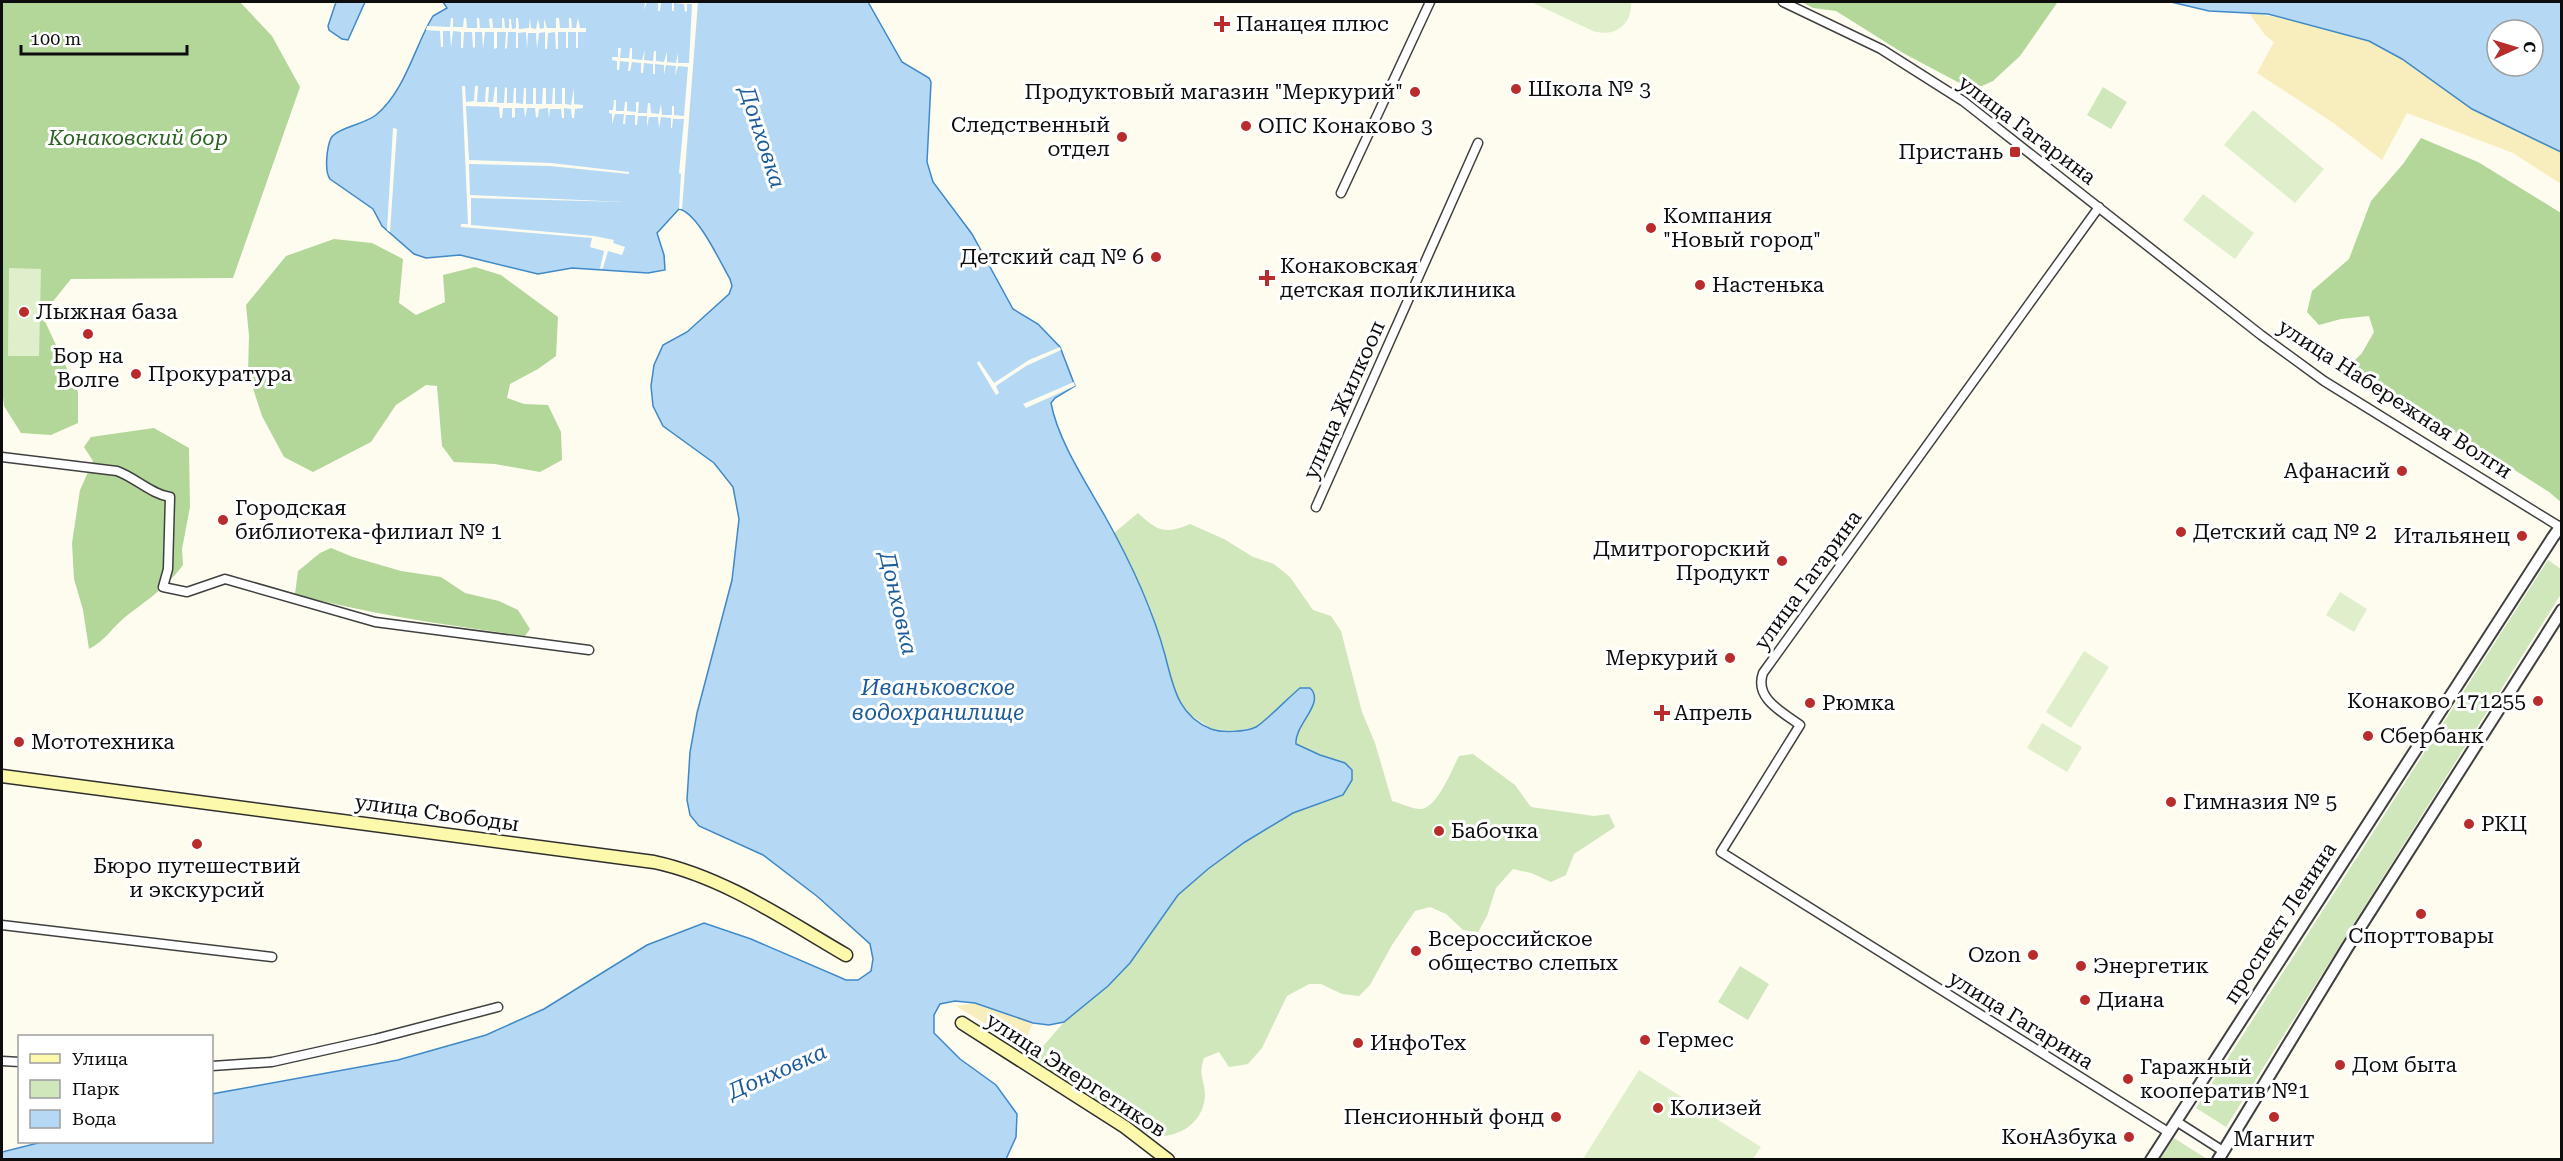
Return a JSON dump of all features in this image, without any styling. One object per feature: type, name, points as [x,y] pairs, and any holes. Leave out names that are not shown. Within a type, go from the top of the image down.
[{"type":"main road","name":"улица Свободы","points":[[2,776],[664,864],[726,886],[846,955]]},
{"type":"main road","name":"улица Энергетиков","points":[[962,1023],[1125,1127],[1168,1160]]},
{"type":"street","points":[[1341,193],[1430,2]]},
{"type":"street","name":"улица Гагарина","points":[[1783,2],[1881,49],[1918,72],[2008,135],[2099,207],[1763,673],[1760,683],[1763,694],[1774,706],[1800,725],[1721,852],[2168,1132]]},
{"type":"street","name":"улица Жилкооп","points":[[1316,507],[1478,143]]},
{"type":"street","name":"улица Набережная Волги","points":[[2099,207],[2324,381],[2561,528]]},
{"type":"street","points":[[2,457],[117,471],[132,477],[160,496],[170,497],[168,569],[162,587],[187,592],[225,579],[375,622],[589,650]]},
{"type":"street","name":"проспект Ленина","points":[[2151,1160],[2561,528]]},
{"type":"street","points":[[2176,1121],[2221,1155],[2347,948],[2562,610]]},
{"type":"street","points":[[2,925],[272,957]]},
{"type":"street","points":[[213,1066],[272,1062],[498,1007]]},
{"type":"street","points":[[2,1061],[18,1062]]},
{"type":"green space","name":"Конаковский бор","points":[[2,2],[240,2],[272,36],[300,87],[233,278],[71,279],[42,315],[78,392],[78,423],[51,435],[21,433],[4,406],[2,387]]},
{"type":"green space","points":[[1531,2],[1631,2],[1631,10],[1629,17],[1621,27],[1615,31],[1601,33]]},
{"type":"green space","points":[[1802,2],[2057,3],[2020,56],[1993,81],[1982,86],[1967,87],[1903,53],[1836,11],[1813,8]]},
{"type":"green space","points":[[2103,87],[2127,102],[2111,129],[2087,115]]},
{"type":"green space","points":[[2253,110],[2324,169],[2295,203],[2224,145]]},
{"type":"green space","points":[[2421,138],[2478,162],[2561,213],[2561,502],[2417,406],[2399,406],[2374,386],[2352,363],[2362,353],[2374,332],[2369,316],[2341,319],[2319,325],[2307,312],[2312,291],[2349,259],[2371,201],[2403,164]]},
{"type":"green space","points":[[2203,194],[2254,233],[2235,259],[2183,220]]},
{"type":"green space","points":[[334,239],[372,243],[403,259],[399,303],[416,315],[445,302],[443,275],[475,267],[501,275],[558,317],[556,356],[510,384],[507,398],[524,404],[548,405],[561,432],[562,460],[540,472],[495,464],[454,462],[442,446],[437,386],[426,385],[396,405],[371,442],[313,472],[284,457],[262,416],[248,373],[249,336],[246,305],[286,256]]},
{"type":"green space","name":"Лыжная база","points":[[9,268],[41,269],[39,356],[8,356]]},
{"type":"green space","points":[[154,428],[189,448],[190,507],[182,549],[183,565],[162,588],[89,649],[83,610],[74,579],[72,543],[80,490],[93,461],[84,447],[91,437]]},
{"type":"green space","points":[[1138,513],[1151,524],[1162,529],[1174,529],[1190,524],[1224,539],[1253,557],[1274,564],[1290,577],[1313,610],[1331,616],[1341,631],[1362,712],[1375,743],[1392,801],[1417,809],[1426,807],[1438,796],[1459,756],[1473,754],[1515,785],[1531,807],[1594,816],[1609,814],[1615,827],[1574,854],[1566,875],[1551,882],[1531,873],[1513,869],[1496,888],[1487,916],[1478,932],[1463,930],[1446,914],[1430,907],[1415,911],[1392,945],[1370,985],[1359,996],[1342,994],[1321,984],[1309,984],[1287,996],[1262,1048],[1248,1064],[1229,1067],[1219,1052],[1204,1058],[1201,1073],[1205,1094],[1200,1113],[1187,1128],[1170,1135],[1160,1136],[1150,1135],[1032,1059],[1064,1022],[1108,986],[1130,963],[1178,895],[1208,869],[1245,842],[1293,813],[1342,795],[1345,763],[1296,744],[1298,730],[1315,700],[1300,688],[1256,727],[1236,731],[1212,729],[1189,714],[1173,690],[1150,607],[1114,533]]},
{"type":"green space","points":[[331,548],[401,571],[441,577],[465,593],[499,601],[518,610],[530,629],[525,636],[467,628],[381,614],[295,594],[298,571],[320,553]]},
{"type":"green space","points":[[2548,560],[2561,569],[2561,594],[2226,1127],[2196,1108]]},
{"type":"green space","points":[[2340,592],[2367,609],[2354,632],[2326,615]]},
{"type":"green space","points":[[2084,651],[2109,667],[2071,728],[2046,712]]},
{"type":"green space","points":[[2042,723],[2082,747],[2067,772],[2027,748]]},
{"type":"green space","points":[[1740,966],[1769,984],[1748,1020],[1718,1002]]},
{"type":"green space","name":"Колизей","points":[[1639,1070],[1761,1147],[1753,1159],[1583,1159]]},
{"type":"green space","points":[[2174,1138],[2207,1159],[2160,1159]]},
{"type":"sand","points":[[2248,12],[2296,21],[2369,41],[2402,59],[2472,109],[2561,152],[2561,184],[2513,153],[2407,113],[2382,160],[2332,122],[2257,73],[2274,42],[2265,35]]},
{"type":"sand","points":[[975,1003],[1033,1023],[1023,1046],[956,1006]]},
{"type":"water","points":[[336,2],[365,2],[348,40],[342,39],[329,30],[328,26]]},
{"type":"water","name":"Иваньковское водохранилище","points":[[443,2],[868,2],[902,62],[929,78],[931,82],[927,162],[933,182],[972,234],[1013,309],[1038,324],[1060,347],[1075,386],[1051,403],[1060,432],[1140,585],[1154,619],[1178,698],[1191,716],[1211,729],[1246,730],[1260,724],[1300,688],[1310,688],[1314,694],[1314,700],[1300,729],[1296,744],[1345,763],[1352,770],[1352,780],[1343,795],[1293,813],[1245,842],[1178,895],[1130,963],[1108,986],[1064,1022],[1049,1025],[1033,1023],[975,1003],[955,1001],[940,1004],[934,1015],[934,1033],[960,1059],[996,1085],[1017,1114],[1016,1137],[1006,1159],[2,1160],[2,1152],[38,1143],[213,1143],[213,1094],[398,1060],[486,1035],[544,1009],[647,945],[704,923],[751,939],[846,980],[858,980],[871,971],[873,959],[870,944],[818,897],[763,855],[699,826],[690,815],[687,800],[690,752],[697,713],[732,580],[739,519],[733,487],[714,463],[663,426],[653,406],[651,386],[654,365],[663,345],[687,332],[729,294],[732,286],[701,228],[686,212],[679,209],[657,233],[664,255],[665,270],[648,273],[572,268],[538,274],[460,255],[426,258],[414,254],[382,226],[373,209],[330,179],[328,175],[327,159],[331,138],[339,131],[371,118],[385,106],[407,72],[433,16],[447,8]]},
{"type":"water","points":[[2171,2],[2561,2],[2561,152],[2472,109],[2402,59],[2369,41],[2268,14],[2209,11]]},
{"type":"pier","points":[[647,2],[698,2],[682,209],[679,209],[681,174],[679,173],[684,119],[673,119],[671,128],[671,118],[661,117],[659,128],[658,117],[649,117],[647,127],[647,116],[638,116],[637,125],[635,125],[635,115],[626,115],[625,124],[623,124],[624,114],[615,114],[612,124],[612,114],[609,113],[609,110],[613,110],[614,100],[616,100],[616,111],[624,111],[625,102],[627,102],[627,111],[636,112],[636,102],[639,102],[638,113],[647,113],[648,103],[650,103],[651,113],[659,114],[661,104],[662,115],[672,115],[672,106],[674,106],[674,115],[684,116],[688,67],[678,66],[675,76],[676,66],[666,65],[664,75],[664,65],[655,64],[655,74],[653,74],[653,64],[644,63],[643,73],[641,73],[641,63],[632,62],[630,71],[628,71],[629,62],[620,61],[619,70],[617,70],[617,61],[612,60],[612,57],[618,57],[618,48],[621,48],[620,58],[629,58],[630,48],[632,48],[632,59],[642,60],[645,50],[644,60],[653,61],[654,51],[656,51],[656,61],[664,62],[667,52],[667,62],[676,63],[678,53],[678,63],[689,63],[692,4],[687,4],[685,12],[684,4],[674,3],[674,11],[672,11],[672,3],[661,3],[660,11],[658,11],[658,3]]},
{"type":"pier","points":[[451,18],[453,18],[453,27],[463,27],[464,18],[466,18],[467,28],[477,28],[477,18],[479,18],[480,28],[490,28],[489,19],[492,18],[493,28],[502,28],[502,18],[504,18],[505,28],[509,28],[509,19],[511,19],[512,29],[516,28],[516,18],[518,18],[519,29],[529,28],[530,18],[531,28],[536,29],[538,19],[540,29],[544,28],[544,19],[547,28],[556,28],[556,18],[559,18],[560,28],[569,28],[569,18],[571,18],[572,28],[576,28],[578,18],[580,28],[586,28],[586,32],[578,32],[578,48],[576,48],[576,32],[568,32],[568,48],[566,48],[566,32],[558,32],[558,49],[556,49],[555,32],[548,33],[547,49],[545,49],[545,32],[539,33],[537,49],[536,33],[528,33],[527,49],[526,32],[518,33],[518,48],[516,48],[516,32],[508,32],[505,49],[506,32],[497,32],[497,48],[494,49],[494,32],[485,32],[483,49],[482,32],[475,32],[475,47],[473,48],[472,32],[464,32],[463,48],[461,48],[461,32],[453,31],[451,48],[450,31],[443,31],[443,47],[441,47],[440,31],[426,30],[427,26],[450,27]]},
{"type":"pier","points":[[462,86],[465,86],[466,102],[474,101],[475,86],[478,86],[477,102],[485,102],[486,87],[489,87],[488,102],[493,102],[495,87],[497,87],[497,103],[504,103],[505,87],[507,88],[507,103],[513,103],[514,88],[516,88],[516,103],[523,104],[524,88],[526,88],[526,104],[533,104],[533,88],[536,88],[536,104],[542,104],[543,88],[546,88],[546,104],[552,104],[553,88],[555,88],[555,104],[562,104],[562,88],[565,88],[565,104],[571,105],[574,88],[574,104],[583,105],[583,108],[575,109],[574,118],[572,118],[571,109],[564,108],[564,118],[562,118],[561,109],[550,109],[549,118],[548,108],[539,109],[536,118],[535,108],[527,108],[525,118],[524,108],[515,108],[515,117],[512,118],[512,108],[503,108],[502,118],[500,118],[499,107],[466,106],[469,160],[551,163],[629,172],[629,174],[550,166],[469,164],[470,195],[625,202],[471,198],[471,225],[594,236],[614,240],[613,243],[625,247],[622,255],[608,251],[603,268],[600,269],[604,251],[590,247],[592,238],[461,227],[461,224],[468,224]]},
{"type":"pier","points":[[393,128],[397,129],[390,232],[387,230]]},
{"type":"pier","points":[[1060,347],[1061,350],[1026,366],[996,386],[999,393],[996,395],[977,363],[979,361],[994,383],[1029,360]]},
{"type":"pier","points":[[1074,382],[1075,386],[1026,408],[1023,404]]},
{"type":"place","name":"Панацея плюс","points":[[1222,24]]},
{"type":"place","name":"Школа № 3","points":[[1516,89]]},
{"type":"place","name":"Продуктовый магазин \"Меркурий\"","points":[[1415,92]]},
{"type":"place","name":"ОПС Конаково 3","points":[[1246,126]]},
{"type":"place","name":"Следственный отдел","points":[[1122,137]]},
{"type":"place","name":"Пристань","points":[[2015,152]]},
{"type":"place","name":"Компания \"Новый город\"","points":[[1651,228]]},
{"type":"place","name":"Детский сад № 6","points":[[1156,257]]},
{"type":"place","name":"Конаковская детская поликлиника","points":[[1267,278]]},
{"type":"place","name":"Настенька","points":[[1700,285]]},
{"type":"place","name":"Лыжная база","points":[[24,312]]},
{"type":"place","name":"Бор на Волге","points":[[88,334]]},
{"type":"place","name":"Прокуратура","points":[[136,374]]},
{"type":"place","name":"Афанасий","points":[[2402,471]]},
{"type":"place","name":"Городская библиотека-филиал № 1","points":[[223,520]]},
{"type":"place","name":"Детский сад № 2","points":[[2181,532]]},
{"type":"place","name":"Итальянец","points":[[2522,536]]},
{"type":"place","name":"Дмитрогорский Продукт","points":[[1782,561]]},
{"type":"place","name":"Меркурий","points":[[1730,658]]},
{"type":"place","name":"Конаково 171255","points":[[2538,701]]},
{"type":"place","name":"Рюмка","points":[[1810,703]]},
{"type":"place","name":"Апрель","points":[[1662,713]]},
{"type":"place","name":"Сбербанк","points":[[2368,736]]},
{"type":"place","name":"Мототехника","points":[[19,742]]},
{"type":"place","name":"Гимназия № 5","points":[[2171,802]]},
{"type":"place","name":"РКЦ","points":[[2469,824]]},
{"type":"place","name":"Бабочка","points":[[1439,831]]},
{"type":"place","name":"Бюро путешествий и экскурсий","points":[[197,844]]},
{"type":"place","name":"Спорттовары","points":[[2421,914]]},
{"type":"place","name":"Всероссийское общество слепых","points":[[1416,951]]},
{"type":"place","name":"Ozon","points":[[2033,955]]},
{"type":"place","name":"Энергетик","points":[[2081,966]]},
{"type":"place","name":"Диана","points":[[2085,1000]]},
{"type":"place","name":"Гермес","points":[[1645,1040]]},
{"type":"place","name":"ИнфоТех","points":[[1358,1043]]},
{"type":"place","name":"Дом быта","points":[[2340,1065]]},
{"type":"place","name":"Гаражный кооператив №1","points":[[2128,1079]]},
{"type":"place","name":"Колизей","points":[[1658,1108]]},
{"type":"place","name":"Пенсионный фонд","points":[[1556,1117]]},
{"type":"place","name":"Магнит","points":[[2274,1117]]},
{"type":"place","name":"КонАзбука","points":[[2129,1137]]},
{"type":"water label","name":"Донховка","points":[[763,137]]},
{"type":"water label","name":"Донховка","points":[[899,603]]},
{"type":"water label","name":"Донховка","points":[[777,1071]]}]
